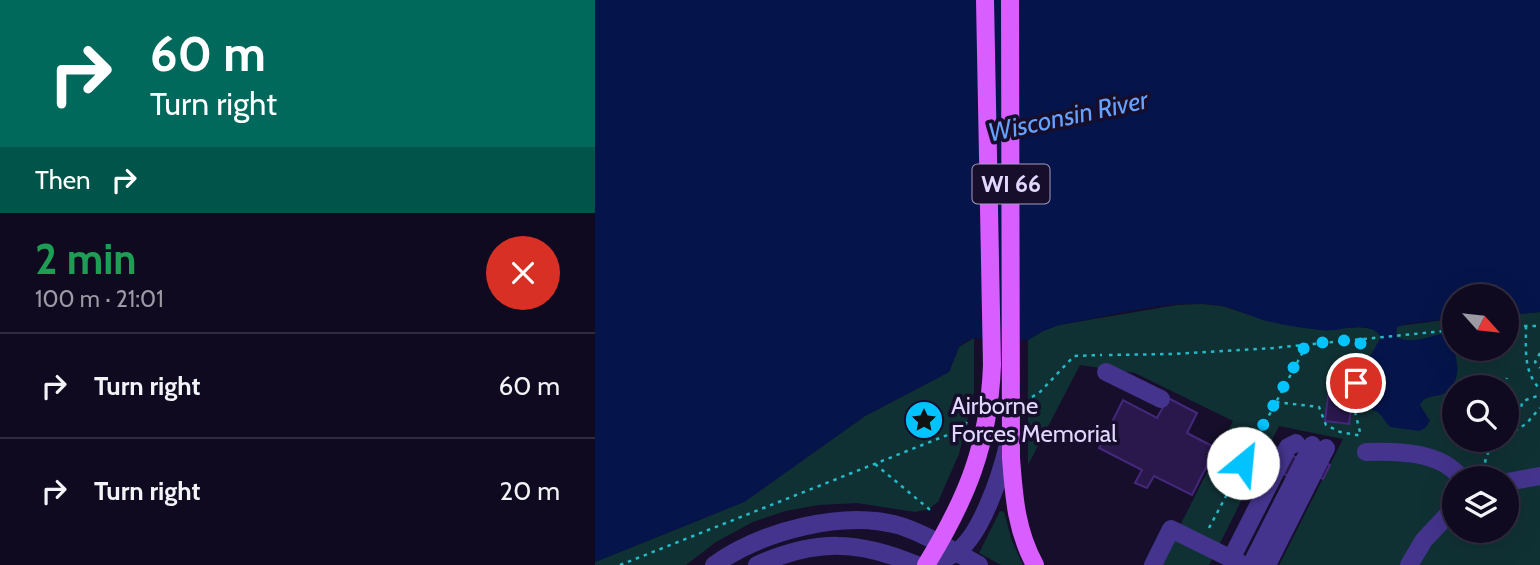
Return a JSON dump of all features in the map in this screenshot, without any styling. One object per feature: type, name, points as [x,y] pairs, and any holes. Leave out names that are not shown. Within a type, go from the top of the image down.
[{"type":"main road","name":"WI 66","points":[[928,565],[964,496],[980,453],[991,396],[985,0]]},
{"type":"main road","name":"WI 66","points":[[1010,0],[1014,506],[1020,532],[1035,565]]},
{"type":"street","points":[[1106,372],[1161,399]]},
{"type":"street","points":[[928,565],[957,553],[969,538],[997,486],[1012,428]]},
{"type":"street","points":[[1364,444],[1391,452],[1439,460],[1450,466]]},
{"type":"street","points":[[1153,565],[1171,529],[1240,563],[1315,446]]},
{"type":"street","points":[[1259,565],[1315,446]]},
{"type":"street","points":[[1267,565],[1315,446]]},
{"type":"street","points":[[1273,565],[1315,446]]},
{"type":"street","points":[[1519,480],[1540,477]]},
{"type":"street","points":[[714,565],[786,532],[853,520],[898,525],[979,565]]},
{"type":"street","points":[[1409,565],[1424,540],[1442,521]]},
{"type":"street","points":[[757,565],[789,553],[826,545],[880,552],[917,565]]},
{"type":"path","points":[[1519,326],[1540,326]]},
{"type":"path","points":[[1526,326],[1527,365],[1532,380],[1540,389]]},
{"type":"path","points":[[1032,397],[1040,392],[1071,358],[1078,355],[1171,354],[1442,331]]},
{"type":"path","points":[[1356,383],[1361,339]]},
{"type":"path","points":[[1204,537],[1306,344]]},
{"type":"path","points":[[1540,354],[1535,362],[1540,368]]},
{"type":"path","points":[[1355,395],[1354,408],[1364,444]]},
{"type":"path","points":[[1519,413],[1524,400],[1539,395]]},
{"type":"path","points":[[1276,402],[1319,407],[1326,425],[1364,444]]},
{"type":"path","points":[[1519,428],[1540,408]]},
{"type":"path","points":[[620,565],[965,428],[969,413]]},
{"type":"path","points":[[876,464],[929,509],[929,515]]},
{"type":"green space","points":[[1201,304],[1222,306],[1265,320],[1321,330],[1358,327],[1373,329],[1442,320],[1442,361],[1519,361],[1519,314],[1540,312],[1540,565],[1279,565],[1343,439],[1279,426],[1209,565],[1160,565],[1233,421],[1135,373],[1080,365],[1028,465],[1028,340],[1059,325],[1177,305]]},
{"type":"green space","points":[[974,338],[974,392],[959,454],[938,502],[929,509],[915,512],[857,503],[819,505],[785,511],[753,522],[716,542],[686,565],[595,565],[595,562],[744,502],[865,416],[949,372],[959,347]]},
{"type":"green space","points":[[1000,511],[1004,512],[1012,541],[1023,565],[1001,565],[979,553]]},
{"type":"water","name":"Wisconsin River","points":[[595,0],[1540,0],[1540,312],[1519,314],[1519,284],[1442,284],[1442,320],[1409,323],[1397,327],[1396,337],[1407,340],[1442,334],[1442,361],[1456,361],[1457,375],[1442,375],[1442,394],[1428,397],[1420,405],[1430,421],[1425,428],[1419,431],[1390,427],[1379,413],[1362,407],[1364,367],[1381,337],[1369,328],[1328,330],[1299,327],[1263,320],[1223,306],[1178,304],[1138,309],[1059,325],[1028,340],[974,338],[966,341],[959,347],[949,372],[865,416],[744,502],[595,562]]},
{"type":"building","points":[[1330,380],[1363,384],[1362,396],[1353,394],[1349,424],[1325,421]]},
{"type":"building","points":[[1168,398],[1197,413],[1187,433],[1216,448],[1192,495],[1154,476],[1147,488],[1135,483],[1142,470],[1099,448],[1123,400],[1157,418]]},
{"type":"building","points":[[1270,444],[1299,459],[1303,452],[1330,465],[1323,479],[1310,473],[1290,477],[1276,470],[1272,477],[1257,469]]},
{"type":"place","name":"Airborne Forces Memorial","points":[[924,420]]},
{"type":"route","points":[[1243,463],[1306,344],[1361,339],[1356,383]]}]
